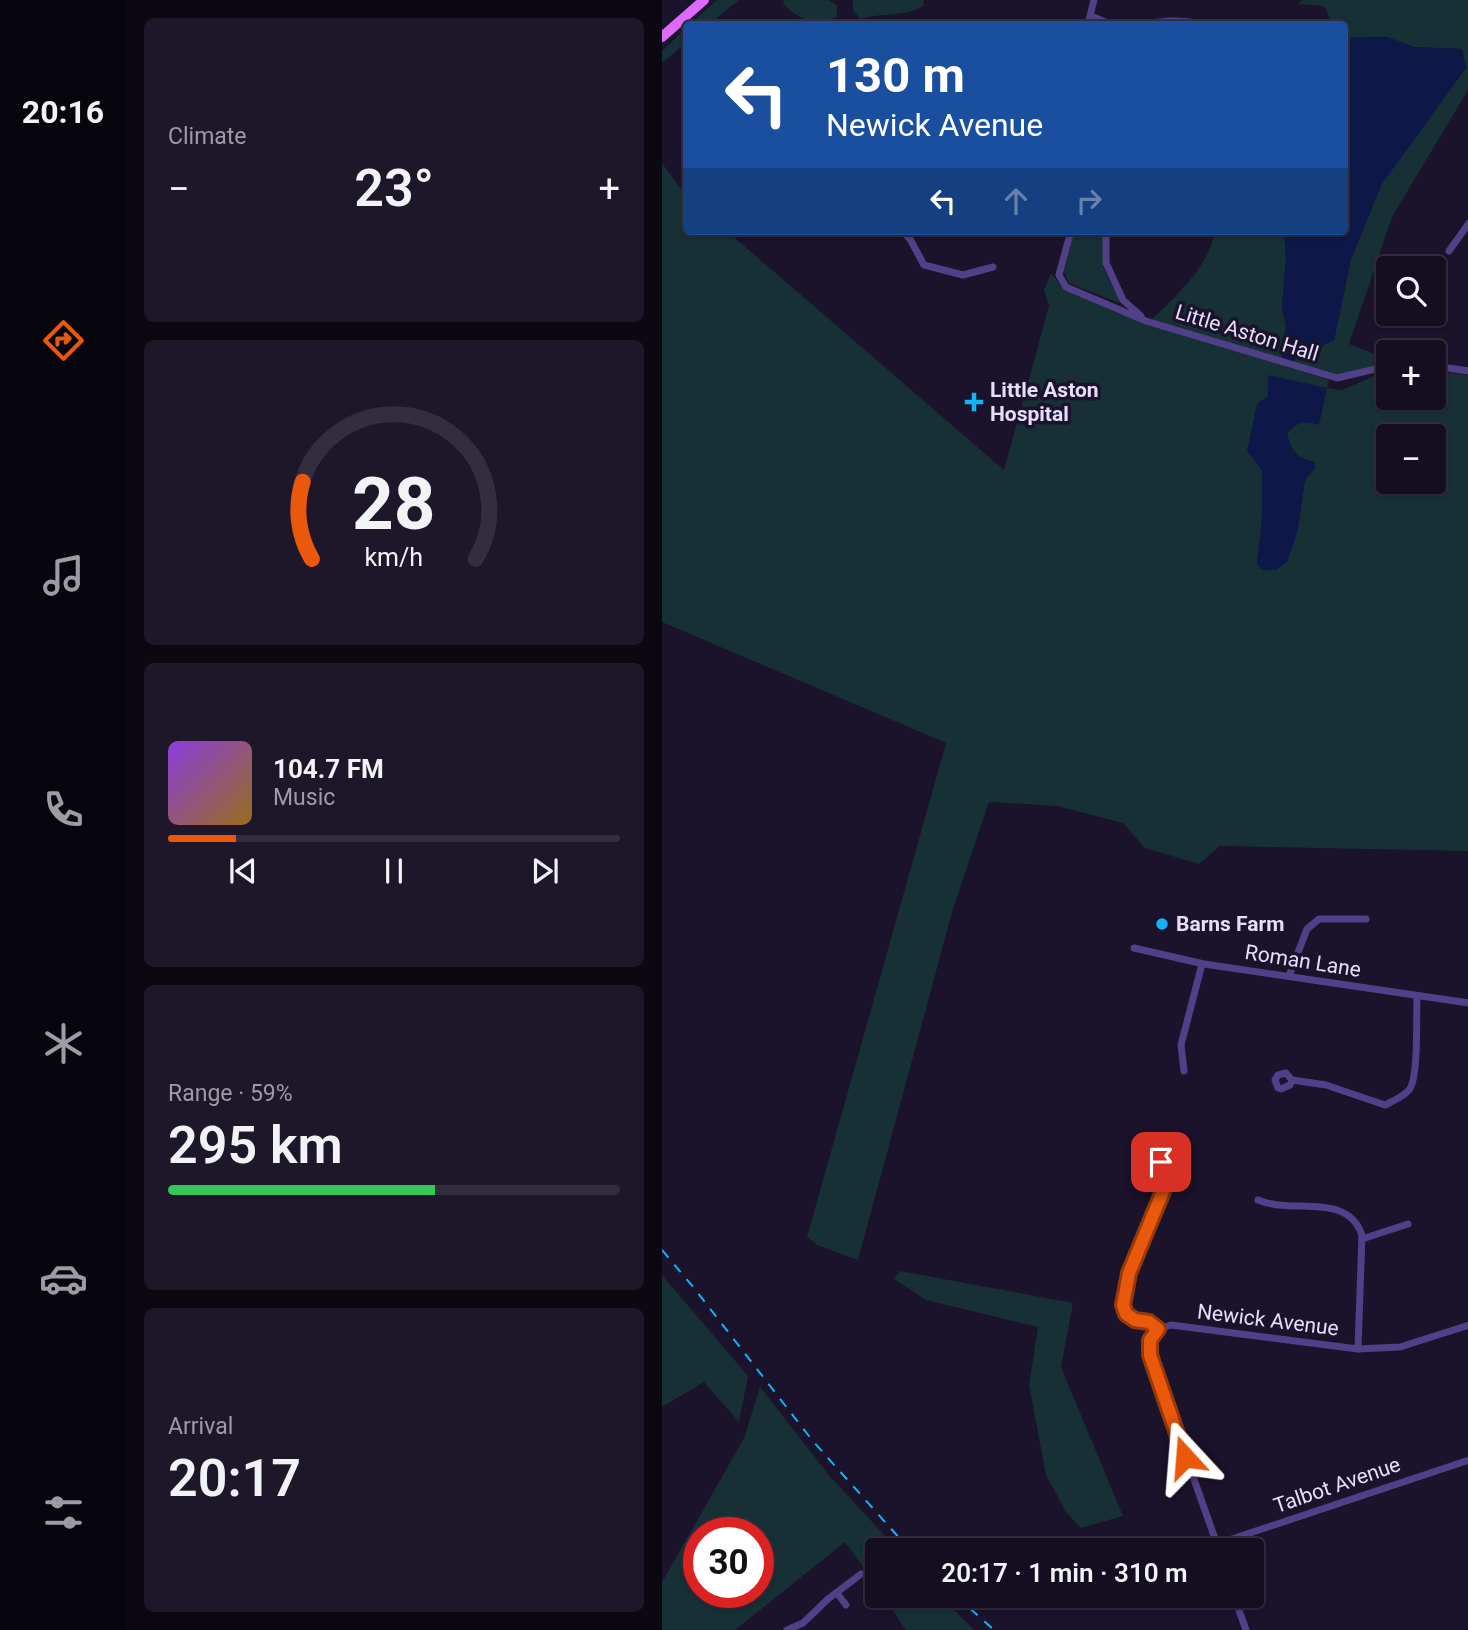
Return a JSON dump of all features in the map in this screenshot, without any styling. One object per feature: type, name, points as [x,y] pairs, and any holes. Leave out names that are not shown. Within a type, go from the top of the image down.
[{"type":"main road","points":[[662,37],[704,0]]},
{"type":"street","points":[[1089,20],[1094,0]]},
{"type":"street","points":[[1162,21],[1188,21]]},
{"type":"street","points":[[1450,251],[1469,223]]},
{"type":"street","points":[[906,235],[924,265],[963,275],[993,267]]},
{"type":"street","name":"Little Aston Hall","points":[[1070,235],[1059,275],[1066,287],[1146,320],[1338,378],[1376,369]]},
{"type":"street","name":"Little Aston Hall","points":[[1106,235],[1106,263],[1123,300],[1146,320]]},
{"type":"street","points":[[1446,368],[1469,371]]},
{"type":"street","points":[[1289,976],[1307,929],[1319,919],[1366,919]]},
{"type":"street","name":"Roman Lane","points":[[1134,948],[1202,964],[1469,1003]]},
{"type":"street","points":[[1184,1072],[1181,1045],[1202,964]]},
{"type":"street","points":[[1292,1080],[1326,1085],[1385,1105],[1403,1096],[1411,1088],[1415,1072],[1417,996]]},
{"type":"street","name":"Newick Avenue","points":[[1161,1162],[1164,1189],[1129,1273],[1123,1305],[1126,1314],[1135,1320],[1149,1322],[1158,1329],[1171,1325],[1358,1349],[1400,1347],[1469,1325]]},
{"type":"street","points":[[1258,1200],[1281,1206],[1341,1210],[1355,1220],[1362,1239],[1358,1349]]},
{"type":"street","points":[[1362,1239],[1408,1224]]},
{"type":"street","points":[[1158,1329],[1150,1340],[1150,1355],[1215,1538]]},
{"type":"street","name":"Talbot Avenue","points":[[1244,1538],[1469,1460]]},
{"type":"street","points":[[787,1630],[803,1623],[828,1599],[861,1574]]},
{"type":"street","points":[[837,1593],[846,1605]]},
{"type":"street","points":[[1238,1608],[1246,1630]]},
{"type":"green space","points":[[717,0],[739,0],[713,21],[693,21]]},
{"type":"green space","points":[[784,0],[828,0],[837,5],[837,17],[822,21],[808,20],[789,9],[783,3]]},
{"type":"green space","points":[[853,0],[924,0],[923,6],[916,10],[861,19],[853,11]]},
{"type":"green space","points":[[1302,0],[1468,0],[1468,90],[1392,217],[1379,256],[1376,256],[1376,264],[1349,344],[1376,354],[1376,365],[1338,375],[1291,363],[1305,348],[1334,340],[1351,259],[1382,183],[1466,68],[1462,49],[1414,47],[1387,37],[1348,38],[1348,21],[1332,21],[1324,6],[1298,4]]},
{"type":"green space","points":[[683,31],[683,46],[662,63],[662,51]]},
{"type":"green space","points":[[662,163],[683,192],[683,235],[732,235],[1004,470],[1049,306],[1044,290],[1051,273],[1063,288],[1116,312],[1329,380],[1327,388],[1342,390],[1376,375],[1376,410],[1446,410],[1446,372],[1468,375],[1468,851],[1220,846],[1199,864],[1145,848],[1123,823],[1057,806],[989,802],[953,909],[858,1260],[817,1245],[807,1237],[946,743],[662,622]],"holes":[[[1268,396],[1308,422],[1296,424],[1287,433],[1290,445],[1295,453],[1315,462],[1305,480],[1297,533],[1257,564],[1263,494],[1257,404]]]},
{"type":"green space","points":[[1074,235],[1103,235],[1103,267],[1119,303],[1069,283],[1064,272]]},
{"type":"green space","points":[[1214,235],[1284,235],[1286,257],[1282,308],[1286,326],[1282,361],[1151,320],[1198,269]]},
{"type":"green space","points":[[900,1271],[1073,1303],[1061,1367],[1123,1516],[1081,1528],[1066,1512],[1046,1475],[1029,1385],[1038,1327],[926,1300],[894,1279]]},
{"type":"green space","points":[[662,1275],[748,1376],[739,1422],[704,1382],[662,1407]]},
{"type":"green space","points":[[760,1387],[828,1474],[887,1538],[865,1538],[865,1570],[845,1542],[774,1599],[774,1517],[699,1517],[744,1438]]},
{"type":"green space","points":[[683,1545],[683,1608],[762,1608],[735,1630],[662,1630],[662,1582]]},
{"type":"green space","points":[[891,1608],[952,1608],[974,1630],[906,1630]]},
{"type":"shaded area","points":[[1387,37],[1414,47],[1462,49],[1466,68],[1382,184],[1351,259],[1334,340],[1314,350],[1305,349],[1291,363],[1282,361],[1286,326],[1282,308],[1286,257],[1284,235],[1348,235],[1348,38]]},
{"type":"shaded area","points":[[1268,375],[1327,388],[1319,425],[1302,423],[1287,433],[1295,453],[1315,462],[1315,468],[1305,480],[1297,533],[1287,562],[1276,570],[1262,570],[1257,564],[1262,522],[1262,470],[1247,451],[1257,404],[1268,396]]},
{"type":"railway","points":[[662,1250],[812,1440],[899,1538]]},
{"type":"railway","points":[[969,1608],[994,1630]]},
{"type":"place","name":"Little Aston Hospital","points":[[974,402]]},
{"type":"place","name":"Barns Farm","points":[[1162,924]]},
{"type":"route","points":[[1161,1162],[1164,1189],[1129,1273],[1123,1305],[1126,1314],[1135,1320],[1149,1322],[1158,1329],[1150,1340],[1150,1355],[1185,1457]]}]
